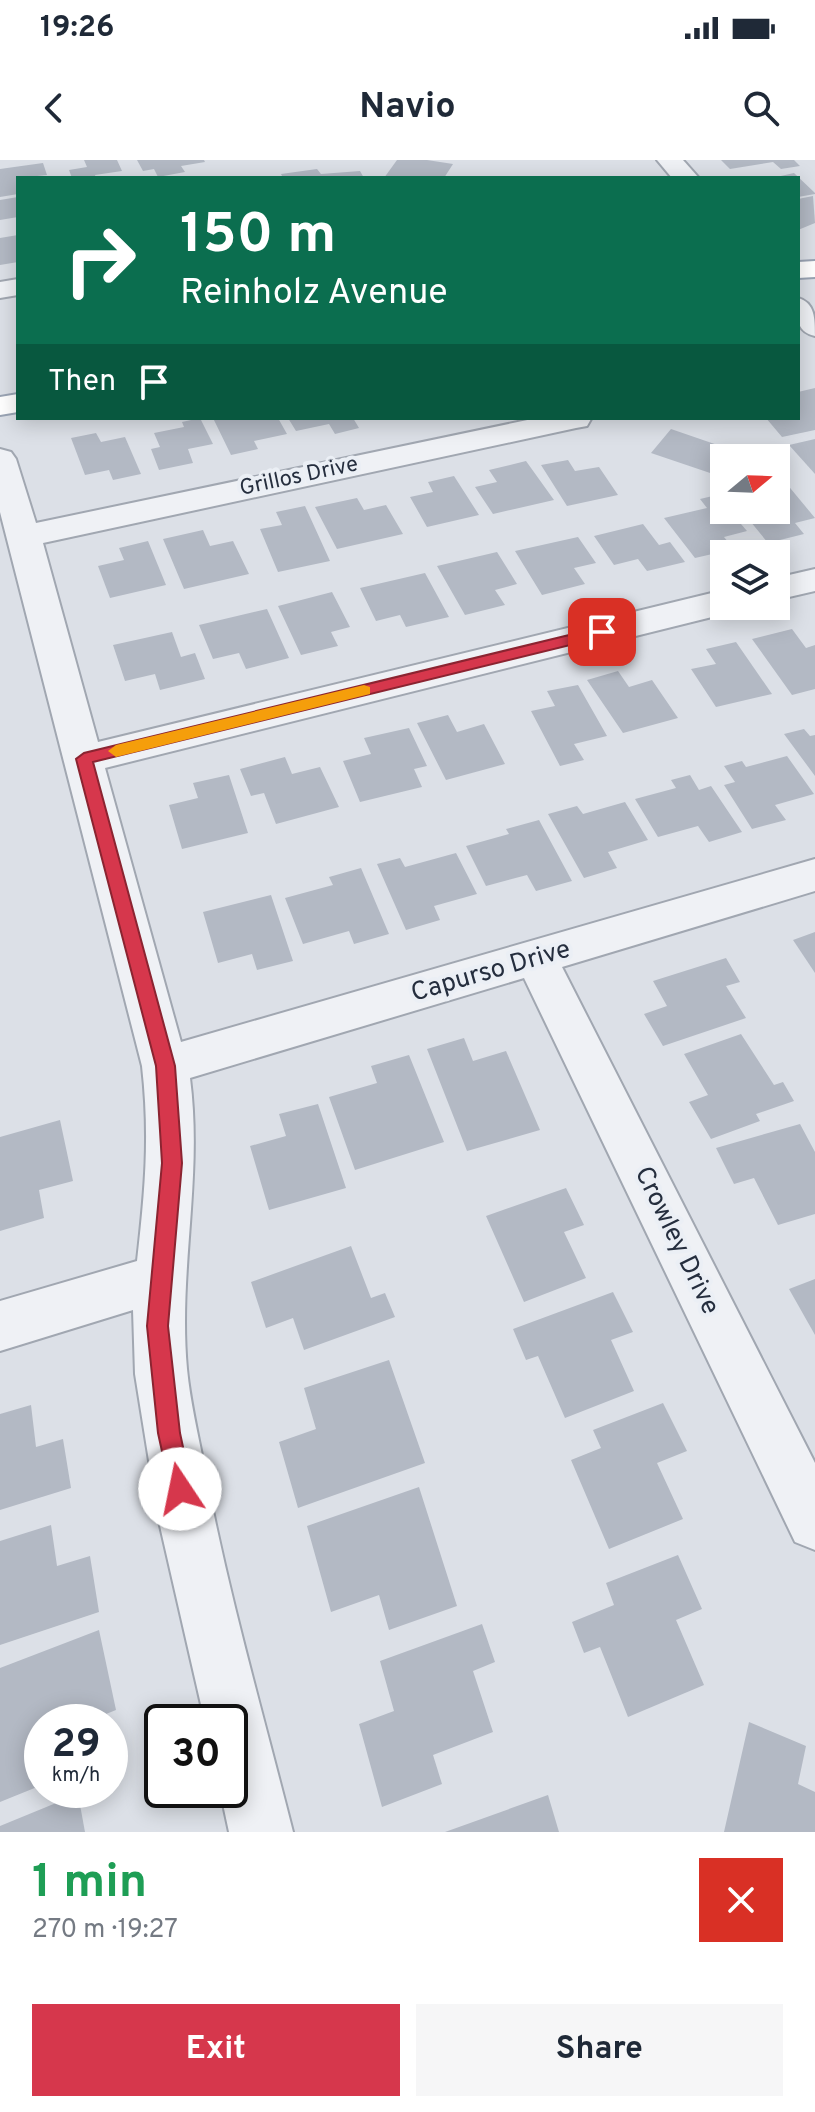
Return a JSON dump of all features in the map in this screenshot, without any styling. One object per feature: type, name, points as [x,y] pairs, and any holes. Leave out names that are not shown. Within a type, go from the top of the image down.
[{"type":"street","points":[[669,160],[684,176]]},
{"type":"street","points":[[800,308],[815,327]]},
{"type":"street","name":"Grillos Drive","points":[[24,536],[571,420]]},
{"type":"street","points":[[0,459],[24,536],[165,1066],[172,1163],[158,1326],[169,1433],[261,1832]]},
{"type":"street","points":[[790,586],[815,580]]},
{"type":"street","points":[[84,759],[710,605]]},
{"type":"street","name":"Capurso Drive","points":[[165,1066],[815,875]]},
{"type":"street","name":"Crowley Drive","points":[[536,959],[815,1522]]},
{"type":"street","points":[[0,1326],[160,1278]]},
{"type":"building","points":[[84,160],[117,160],[122,171],[71,176],[69,170],[87,167]]},
{"type":"building","points":[[137,160],[205,162],[181,166],[185,172],[163,176],[158,176],[154,169],[143,171]]},
{"type":"building","points":[[397,160],[453,164],[445,176],[385,176]]},
{"type":"building","points":[[721,160],[794,160],[800,166],[781,169],[773,162],[730,169]]},
{"type":"building","points":[[43,163],[47,175],[16,176],[16,194],[0,197],[0,169]]},
{"type":"building","points":[[317,169],[321,174],[360,171],[363,176],[282,176]]},
{"type":"building","points":[[800,179],[815,193],[800,197]]},
{"type":"building","points":[[813,196],[815,223],[800,229],[800,199]]},
{"type":"building","points":[[16,197],[16,217],[0,220],[0,200]]},
{"type":"building","points":[[16,235],[16,262],[0,265],[0,238]]},
{"type":"building","points":[[815,388],[815,430],[782,437],[768,420],[800,420],[800,392]]},
{"type":"building","points":[[201,420],[213,444],[188,449],[193,463],[159,470],[151,449],[160,447],[154,433],[184,427],[182,422]]},
{"type":"building","points":[[214,420],[279,420],[287,434],[254,441],[258,449],[231,455]]},
{"type":"building","points":[[289,420],[354,420],[359,428],[335,434],[329,424],[296,431]]},
{"type":"building","points":[[671,429],[715,444],[710,444],[710,473],[651,453]]},
{"type":"building","points":[[96,433],[101,442],[125,437],[141,474],[113,480],[109,470],[85,475],[71,438]]},
{"type":"building","points":[[815,439],[815,474],[790,446]]},
{"type":"building","points":[[568,460],[575,471],[599,467],[618,495],[567,506],[541,465]]},
{"type":"building","points":[[526,461],[554,500],[493,514],[475,487],[497,482],[489,470]]},
{"type":"building","points":[[454,476],[479,515],[427,527],[410,497],[433,492],[428,482]]},
{"type":"building","points":[[790,488],[815,518],[795,523],[804,534],[766,540],[752,524],[790,524]]},
{"type":"building","points":[[710,497],[710,524],[741,524],[747,531],[724,537],[726,540],[710,540],[710,555],[695,558],[664,518],[707,508],[700,499]]},
{"type":"building","points":[[357,498],[364,510],[386,505],[403,534],[337,549],[315,507]]},
{"type":"building","points":[[305,506],[330,561],[278,572],[260,529],[282,525],[276,512]]},
{"type":"building","points":[[643,524],[659,545],[670,542],[685,562],[647,571],[638,559],[614,565],[594,536]]},
{"type":"building","points":[[203,530],[210,546],[233,541],[249,574],[184,589],[163,539]]},
{"type":"building","points":[[578,537],[596,563],[574,568],[585,584],[542,595],[515,551]]},
{"type":"building","points":[[148,541],[166,585],[110,598],[98,566],[124,560],[119,548]]},
{"type":"building","points":[[497,552],[517,584],[495,590],[505,605],[465,615],[437,566]]},
{"type":"building","points":[[425,573],[449,617],[406,627],[400,615],[376,621],[360,588]]},
{"type":"building","points":[[332,592],[350,627],[331,632],[338,646],[301,655],[278,606]]},
{"type":"building","points":[[267,609],[289,658],[246,669],[239,653],[213,659],[199,625]]},
{"type":"building","points":[[792,629],[806,648],[815,645],[815,689],[792,695],[752,639]]},
{"type":"building","points":[[172,632],[181,657],[195,653],[205,679],[160,690],[155,674],[125,681],[113,645]]},
{"type":"building","points":[[736,642],[772,694],[716,707],[691,669],[716,664],[706,649]]},
{"type":"building","points":[[618,671],[629,687],[652,680],[678,718],[623,733],[587,680]]},
{"type":"building","points":[[578,685],[607,736],[574,744],[584,760],[560,766],[531,711],[555,706],[547,691]]},
{"type":"building","points":[[448,715],[457,732],[484,724],[505,764],[446,780],[417,723]]},
{"type":"building","points":[[409,728],[427,766],[414,769],[422,787],[360,802],[343,761],[371,754],[364,738]]},
{"type":"building","points":[[804,729],[810,736],[815,735],[815,776],[784,734]]},
{"type":"building","points":[[787,756],[814,794],[775,805],[786,820],[752,829],[724,785],[735,782],[724,766],[742,761],[746,767]]},
{"type":"building","points":[[285,757],[292,774],[320,767],[339,807],[276,824],[264,793],[251,796],[240,769]]},
{"type":"building","points":[[229,775],[248,833],[182,849],[169,805],[198,798],[193,783]]},
{"type":"building","points":[[690,775],[699,790],[711,786],[742,832],[709,842],[698,826],[658,837],[635,799],[676,788],[671,780]]},
{"type":"building","points":[[625,802],[648,840],[608,852],[617,868],[584,878],[548,814],[577,806],[583,814]]},
{"type":"building","points":[[539,820],[572,881],[536,891],[527,875],[486,886],[466,846],[509,834],[506,829]]},
{"type":"building","points":[[456,853],[477,894],[434,906],[440,920],[406,930],[377,864],[400,858],[405,867]]},
{"type":"building","points":[[361,868],[389,934],[354,944],[349,931],[303,944],[285,898],[333,885],[329,877]]},
{"type":"building","points":[[271,895],[293,961],[257,970],[252,954],[218,963],[203,912]]},
{"type":"building","points":[[815,932],[815,973],[793,940]]},
{"type":"building","points":[[726,958],[740,982],[726,986],[746,1018],[663,1046],[644,1014],[667,1006],[653,981]]},
{"type":"building","points":[[741,1034],[774,1085],[783,1082],[794,1101],[756,1114],[760,1121],[711,1139],[689,1102],[708,1095],[684,1054]]},
{"type":"building","points":[[464,1038],[473,1061],[506,1051],[540,1130],[467,1151],[427,1049]]},
{"type":"building","points":[[409,1055],[444,1142],[355,1170],[329,1097],[377,1083],[371,1066]]},
{"type":"building","points":[[318,1104],[346,1188],[269,1210],[250,1146],[286,1136],[279,1114]]},
{"type":"building","points":[[60,1120],[73,1181],[39,1190],[44,1218],[0,1231],[0,1137]]},
{"type":"building","points":[[800,1124],[815,1152],[815,1214],[778,1225],[754,1178],[734,1184],[716,1148]]},
{"type":"building","points":[[566,1188],[584,1225],[564,1232],[586,1278],[524,1302],[486,1216]]},
{"type":"building","points":[[351,1246],[371,1298],[385,1293],[395,1317],[304,1350],[293,1318],[266,1328],[251,1282]]},
{"type":"building","points":[[815,1279],[815,1335],[789,1289]]},
{"type":"building","points":[[613,1292],[633,1332],[611,1340],[634,1391],[565,1418],[538,1356],[526,1360],[513,1329]]},
{"type":"building","points":[[389,1360],[425,1463],[298,1508],[279,1442],[316,1429],[304,1388]]},
{"type":"building","points":[[663,1403],[687,1451],[657,1463],[683,1519],[609,1549],[571,1460],[601,1448],[593,1430]]},
{"type":"building","points":[[31,1405],[36,1447],[63,1439],[71,1488],[0,1510],[0,1414]]},
{"type":"building","points":[[419,1487],[457,1606],[389,1630],[379,1595],[331,1612],[307,1526]]},
{"type":"building","points":[[51,1525],[57,1566],[90,1556],[99,1612],[0,1645],[0,1541]]},
{"type":"building","points":[[678,1555],[702,1609],[676,1620],[704,1685],[628,1717],[600,1647],[584,1653],[572,1622],[614,1605],[606,1583]]},
{"type":"building","points":[[482,1624],[495,1662],[473,1671],[493,1732],[433,1755],[442,1784],[382,1807],[359,1724],[394,1711],[380,1661]]},
{"type":"building","points":[[99,1630],[115,1704],[24,1704],[24,1792],[0,1802],[0,1668]]},
{"type":"building","points":[[749,1722],[806,1746],[798,1784],[815,1792],[815,1832],[724,1832]]},
{"type":"building","points":[[548,1795],[559,1832],[445,1832]]},
{"type":"building","points":[[44,1808],[81,1808],[85,1832],[0,1832],[0,1826]]},
{"type":"slow traffic","points":[[116,751],[364,690]]},
{"type":"route","points":[[180,1489],[161,1374],[158,1326],[172,1163],[171,1113],[165,1066],[84,759],[602,632]]}]
